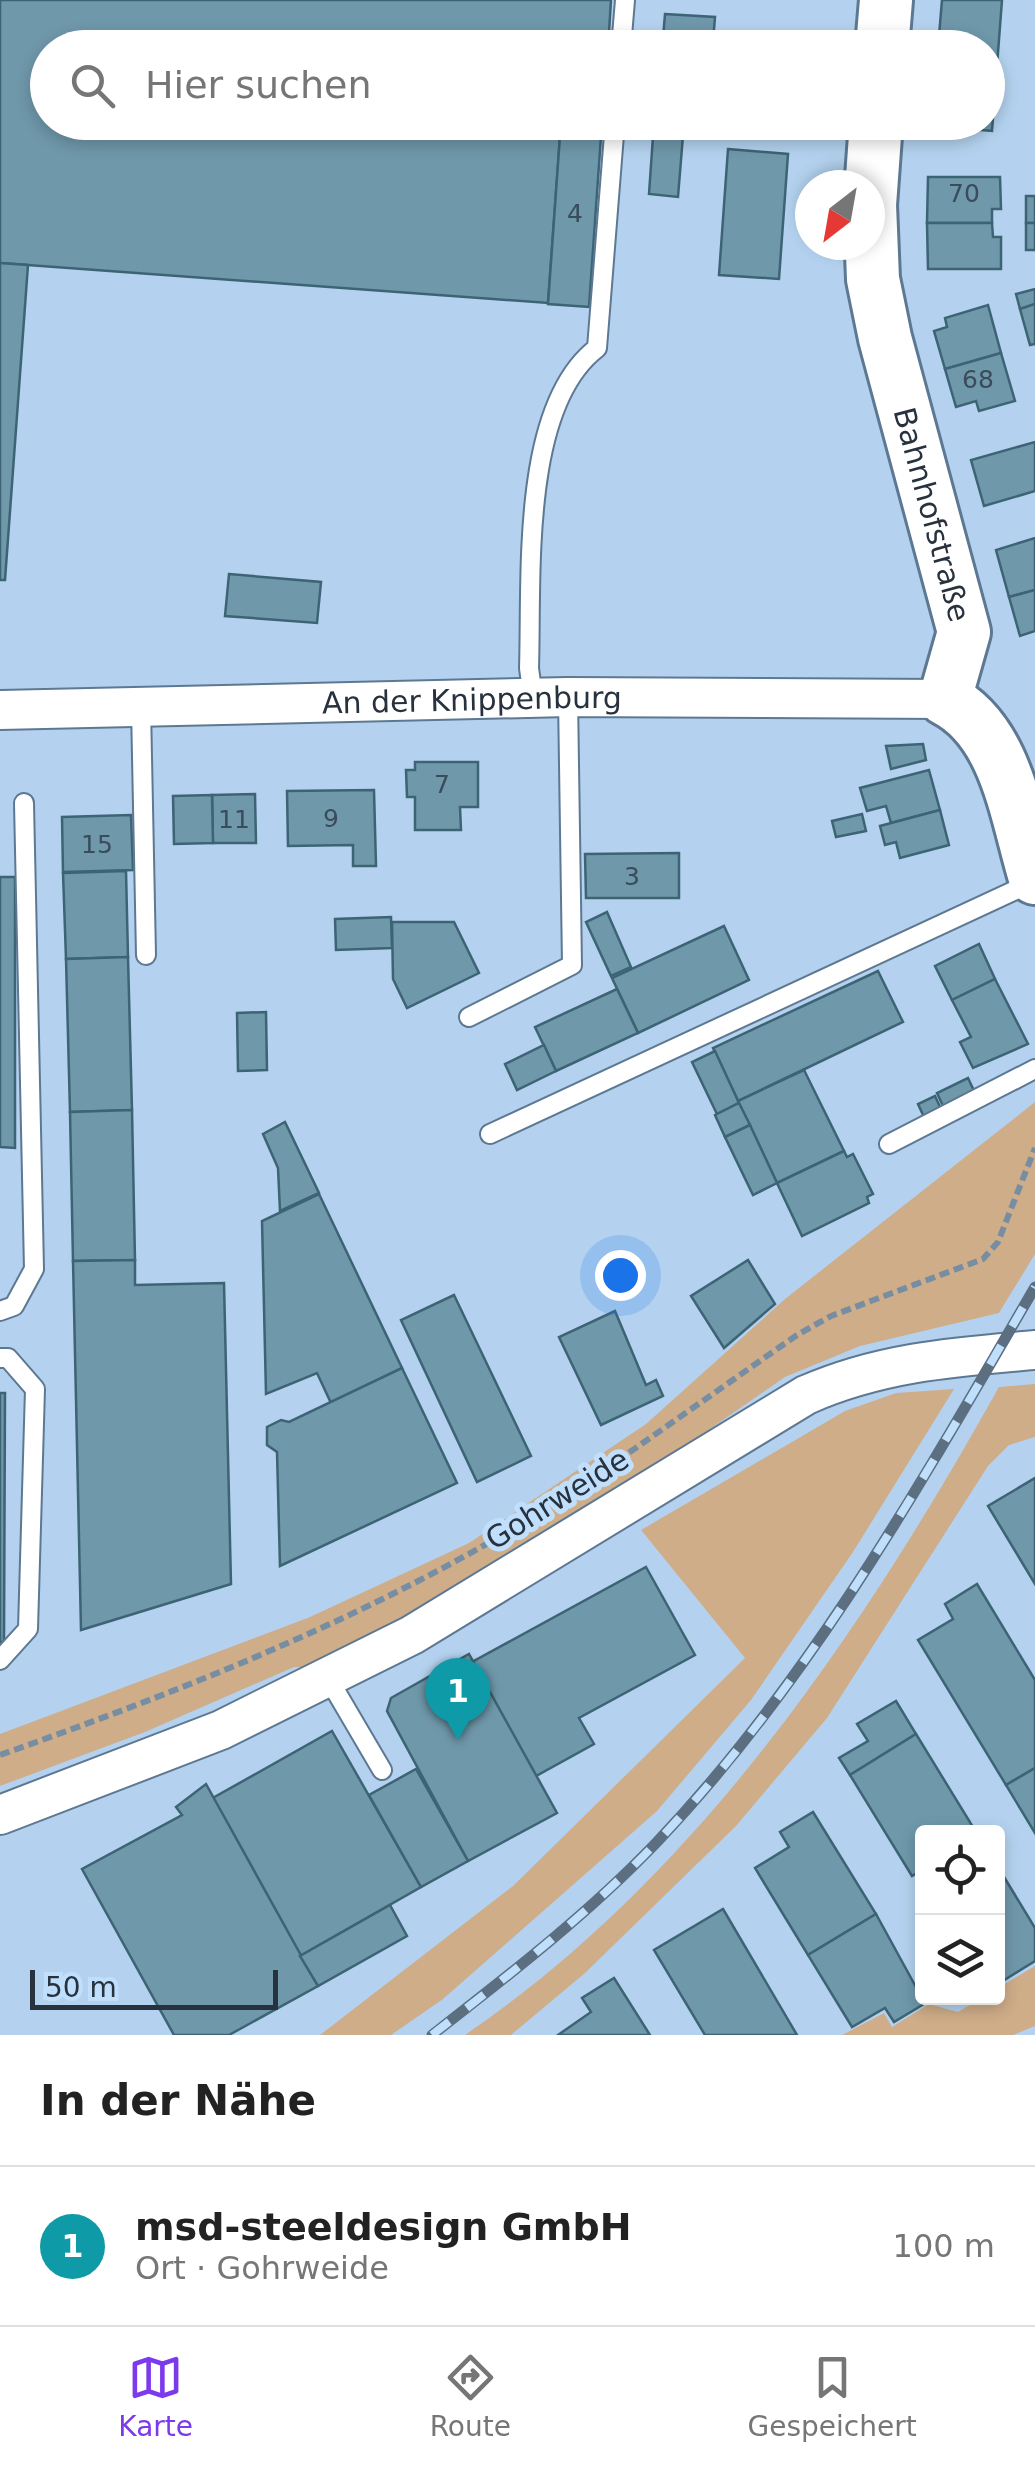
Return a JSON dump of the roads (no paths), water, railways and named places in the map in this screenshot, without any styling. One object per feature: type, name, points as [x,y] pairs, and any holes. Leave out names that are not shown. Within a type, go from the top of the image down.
[{"type":"street","points":[[884,30],[886,0]]},
{"type":"street","name":"Bahnhofstraße","points":[[875,140],[870,205],[873,279],[885,338],[964,632],[945,699]]},
{"type":"street","name":"An der Knippenburg","points":[[0,710],[550,698],[945,699]]},
{"type":"street","points":[[945,699],[965,709],[991,740],[1035,880]]},
{"type":"street","name":"Gohrweide","points":[[0,1815],[221,1730],[328,1678],[496,1587],[806,1395],[856,1374],[937,1359],[1035,1350]]},
{"type":"lane","points":[[622,30],[625,0]]},
{"type":"lane","points":[[469,1018],[572,965],[550,698],[529,668],[537,480],[556,403],[580,361],[597,348],[614,140]]},
{"type":"lane","points":[[141,707],[146,955]]},
{"type":"lane","points":[[0,1311],[14,1306],[34,1269],[24,803]]},
{"type":"lane","points":[[490,1134],[1035,880]]},
{"type":"lane","points":[[889,1144],[1035,1070]]},
{"type":"lane","points":[[0,1358],[8,1358],[35,1389],[28,1629],[0,1660]]},
{"type":"lane","points":[[328,1678],[382,1770]]},
{"type":"railway","points":[[432,2035],[603,1895],[712,1780],[765,1714],[862,1576],[1035,1287]]},
{"type":"place","name":"msd-steeldesign GmbH","points":[[458,1740]]}]
